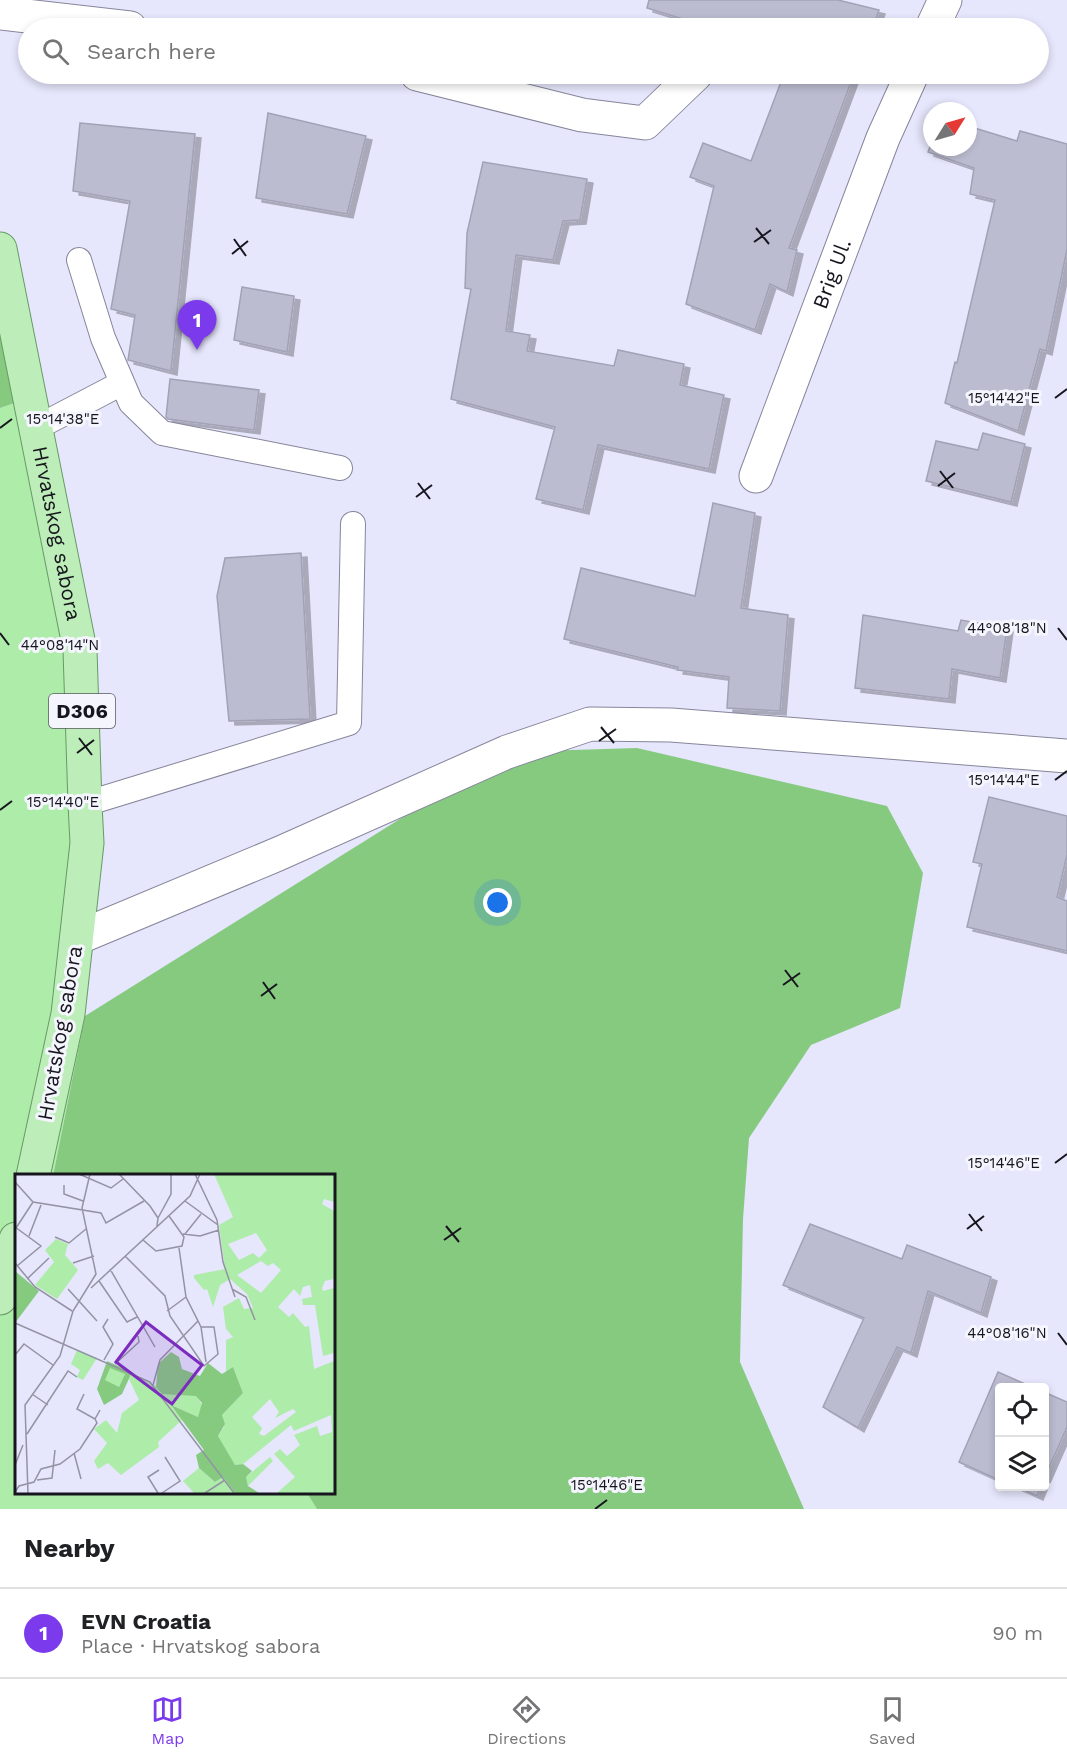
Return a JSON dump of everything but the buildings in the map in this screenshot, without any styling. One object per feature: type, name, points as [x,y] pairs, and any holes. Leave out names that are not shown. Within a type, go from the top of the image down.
[{"type":"main road","name":"Hrvatskog sabora","points":[[0,249],[80,650],[87,843],[68,1014],[33,1174]]},
{"type":"main road","points":[[0,1298],[15,1243]]},
{"type":"street","points":[[937,18],[945,0]]},
{"type":"street","points":[[0,13],[43,18]]},
{"type":"street","points":[[457,84],[582,115],[645,123],[686,84]]},
{"type":"street","name":"Brig Ul.","points":[[756,476],[883,138],[907,84]]},
{"type":"street","points":[[77,938],[278,854],[507,752],[590,724],[671,724],[1067,756]]},
{"type":"lane","points":[[79,260],[103,338],[131,404],[162,433],[340,468]]},
{"type":"lane","points":[[36,428],[122,383]]},
{"type":"lane","points":[[85,804],[350,723],[353,524]]},
{"type":"green space","points":[[0,249],[29,398],[0,408]]},
{"type":"green space","points":[[29,398],[80,650],[77,938],[85,1016],[53,1174],[15,1174],[15,1494],[308,1494],[317,1509],[0,1509],[0,408]]},
{"type":"green space","points":[[637,748],[887,806],[923,873],[900,1008],[811,1045],[749,1138],[743,1219],[740,1362],[804,1509],[317,1509],[308,1494],[334,1494],[334,1174],[53,1174],[85,1016],[507,752]]},
{"type":"place","name":"EVN Croatia","points":[[197,350]]}]
